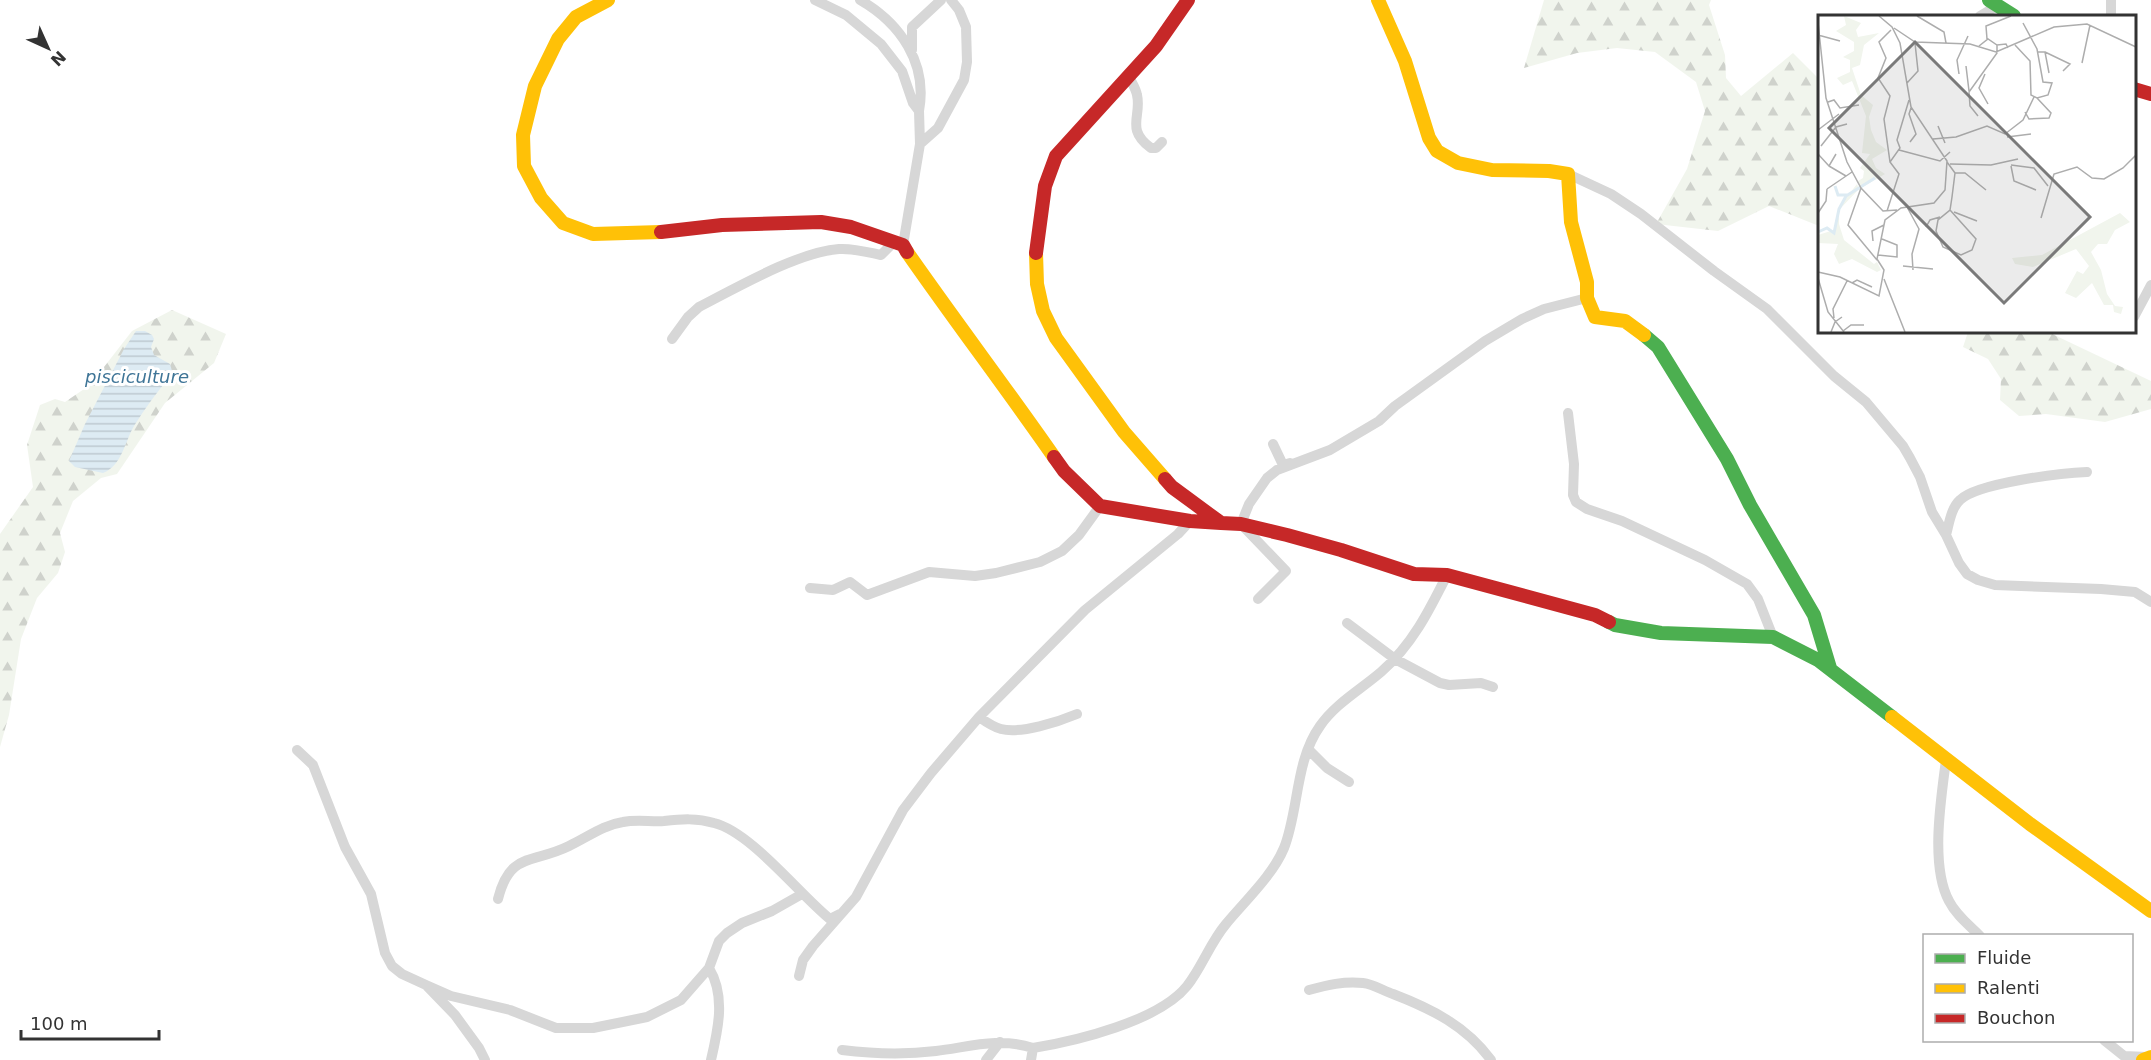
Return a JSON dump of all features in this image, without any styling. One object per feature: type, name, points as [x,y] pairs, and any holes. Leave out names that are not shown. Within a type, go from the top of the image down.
[{"type":"street","points":[[608,0],[576,17],[558,39],[535,86],[523,135],[524,165],[529,177],[541,198],[563,223],[593,234],[678,231],[722,225],[821,222],[851,227],[898,243],[998,377],[1064,471],[1100,506],[1190,521],[1241,525],[1341,550],[1414,574],[1447,575],[1595,615],[1615,625],[1661,633],[1773,637],[1830,668],[2038,830],[2151,911]]},
{"type":"street","points":[[815,0],[846,15],[880,44],[902,71],[913,103],[919,111]]},
{"type":"street","points":[[672,339],[688,317],[699,307],[778,268],[805,257],[840,249],[881,255],[898,243],[920,144],[921,84],[918,65],[912,50],[890,23],[874,8],[860,0]]},
{"type":"street","points":[[912,50],[912,27],[941,0]]},
{"type":"street","points":[[920,144],[938,128],[963,80],[967,62],[966,27],[959,10],[951,0]]},
{"type":"street","points":[[1188,0],[1156,46],[1056,156],[1045,186],[1035,258],[1037,284],[1043,310],[1056,338],[1125,432],[1172,487],[1221,523]]},
{"type":"street","points":[[1378,0],[1405,61],[1429,138],[1437,151],[1458,163],[1492,170],[1550,171],[1568,174],[1611,194],[1767,309],[1834,376],[1866,402],[1903,446],[1920,477],[1932,512],[1967,574],[1995,585],[2101,588],[2134,592],[2151,602]]},
{"type":"street","points":[[1981,15],[1993,3],[2012,15]]},
{"type":"street","points":[[1129,77],[1137,96],[1135,126],[1143,141],[1151,148],[1156,148],[1162,142]]},
{"type":"street","points":[[2136,90],[2151,94]]},
{"type":"street","points":[[1568,174],[1571,222],[1587,282],[1587,298],[1595,317],[1625,321],[1638,329],[1664,355],[1727,459],[1750,504],[1814,615],[1830,668]]},
{"type":"street","points":[[2136,313],[2151,285]]},
{"type":"street","points":[[1273,444],[1282,465],[1330,450],[1379,421],[1395,406],[1476,347],[1522,319],[1544,309],[1587,298]]},
{"type":"street","points":[[1568,413],[1574,464],[1573,495],[1576,502],[1587,509],[1622,521],[1705,560],[1747,584],[1758,599],[1773,637]]},
{"type":"street","points":[[1241,525],[1249,504],[1267,478],[1290,463]]},
{"type":"street","points":[[1946,534],[1954,509],[1959,500],[1968,494],[2003,483],[2050,474],[2087,472]]},
{"type":"street","points":[[810,588],[833,590],[850,582],[867,595],[928,572],[975,576],[1040,562],[1062,551],[1079,535],[1100,506]]},
{"type":"street","points":[[799,976],[803,960],[813,946],[856,897],[903,810],[979,717],[1085,610],[1178,534],[1190,521]]},
{"type":"street","points":[[1241,525],[1286,571],[1258,599]]},
{"type":"street","points":[[842,1050],[884,1054],[912,1053],[1000,1042],[1033,1048],[1107,1031],[1168,1002],[1188,985],[1215,938],[1277,863],[1292,821],[1308,749],[1319,727],[1335,709],[1395,659],[1416,634],[1447,575]]},
{"type":"street","points":[[1347,623],[1395,659],[1440,682],[1449,685],[1481,683],[1493,687]]},
{"type":"street","points":[[979,717],[994,727],[1004,730],[1020,730],[1063,720],[1077,714]]},
{"type":"street","points":[[1308,749],[1327,768],[1348,782]]},
{"type":"street","points":[[297,750],[313,765],[345,847],[371,894],[385,953],[392,966],[402,974],[451,996],[510,1010],[556,1028],[593,1028],[647,1017],[677,1004],[709,968],[719,941],[727,933],[802,894]]},
{"type":"street","points":[[1946,760],[1940,816],[1940,880],[1949,902],[1960,917],[1978,934]]},
{"type":"street","points":[[498,900],[506,876],[515,866],[570,846],[598,830],[624,821],[690,818],[717,823],[743,838],[830,919],[841,914]]},
{"type":"street","points":[[709,968],[718,987],[719,999],[718,1024],[711,1060]]},
{"type":"street","points":[[1308,990],[1336,982],[1365,983],[1443,1016],[1473,1037],[1491,1060]]},
{"type":"street","points":[[426,985],[455,1014],[485,1060]]},
{"type":"street","points":[[986,1060],[1000,1042]]},
{"type":"street","points":[[2105,1042],[2124,1056],[2147,1058]]},
{"type":"street","points":[[1031,1060],[1033,1048]]},
{"type":"green space","points":[[1544,0],[1711,0],[1709,5],[1725,55],[1726,78],[1741,96],[1793,53],[1818,78],[1818,226],[1769,206],[1718,231],[1656,224],[1687,169],[1705,111],[1696,82],[1655,52],[1617,48],[1577,53],[1524,68]]},
{"type":"green space","points":[[172,310],[226,334],[214,363],[165,403],[117,474],[101,478],[73,501],[60,533],[65,552],[58,573],[37,598],[21,639],[9,715],[0,747],[0,534],[33,487],[27,445],[40,405],[55,399],[65,402],[90,385],[132,331]]},
{"type":"green space","points":[[1968,333],[2050,333],[2151,381],[2151,409],[2105,422],[2046,414],[2019,416],[2000,400],[2001,379],[1988,359],[1963,347]]},
{"type":"water","name":"pisciculture","points":[[136,331],[145,331],[152,335],[154,339],[151,347],[154,355],[170,364],[171,375],[134,426],[115,465],[103,473],[75,467],[69,461],[85,424],[124,349]]},
{"type":"traffic: fast","points":[[1989,0],[2012,15]]},
{"type":"traffic: fast","points":[[1644,335],[1658,347],[1727,459],[1750,505],[1814,615],[1830,668]]},
{"type":"traffic: fast","points":[[1609,622],[1661,633],[1773,637],[1818,660],[1892,717]]},
{"type":"traffic: slow","points":[[608,0],[576,17],[558,39],[535,86],[523,135],[524,166],[541,198],[563,223],[593,234],[661,232]]},
{"type":"traffic: slow","points":[[1378,0],[1405,61],[1429,138],[1437,151],[1458,163],[1492,170],[1549,171],[1568,174],[1571,222],[1587,282],[1587,298],[1595,317],[1625,321],[1644,335]]},
{"type":"traffic: slow","points":[[907,252],[1054,457]]},
{"type":"traffic: slow","points":[[1036,253],[1037,284],[1043,311],[1056,338],[1124,432],[1165,479]]},
{"type":"traffic: slow","points":[[1892,717],[2030,824],[2151,911]]},
{"type":"traffic: slow","points":[[2143,1060],[2151,1057]]},
{"type":"traffic: jam","points":[[1036,253],[1045,186],[1056,156],[1156,46],[1188,0]]},
{"type":"traffic: jam","points":[[2136,90],[2151,94]]},
{"type":"traffic: jam","points":[[661,232],[722,225],[821,222],[851,227],[903,245],[907,252]]},
{"type":"traffic: jam","points":[[1054,457],[1064,471],[1100,506],[1190,521],[1221,523]]},
{"type":"traffic: jam","points":[[1165,479],[1172,487],[1221,523],[1241,524],[1287,535],[1414,574],[1447,575],[1595,615],[1609,622]]}]
